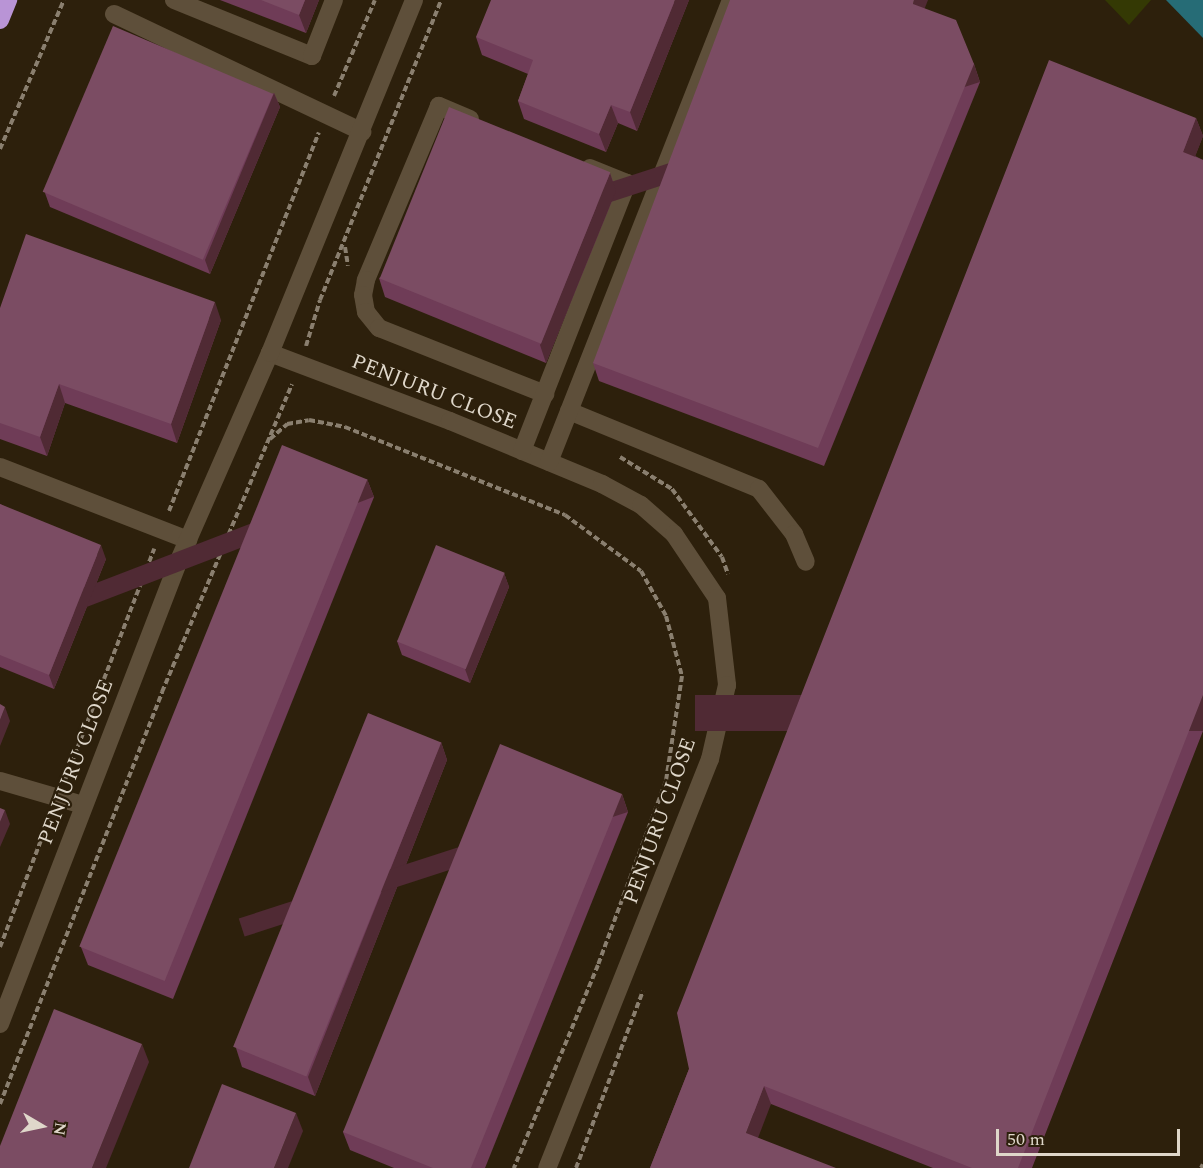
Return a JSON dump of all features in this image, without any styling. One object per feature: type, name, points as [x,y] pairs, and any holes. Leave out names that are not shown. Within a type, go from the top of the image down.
[{"type":"highway","points":[[0,20],[8,0]]},
{"type":"street","points":[[174,0],[312,56],[334,0]]},
{"type":"street","name":"PENJURU CLOSE","points":[[0,1024],[83,804],[188,540],[270,353],[414,0]]},
{"type":"street","points":[[549,462],[731,0]]},
{"type":"street","points":[[114,14],[362,132]]},
{"type":"street","points":[[483,124],[438,106],[366,280],[363,295],[366,312],[380,328],[545,394]]},
{"type":"street","points":[[522,451],[627,183],[572,160]]},
{"type":"street","name":"PENJURU CLOSE","points":[[270,353],[549,462],[641,505],[674,534],[717,598],[727,685],[710,759],[547,1168]]},
{"type":"street","points":[[569,411],[759,489],[794,534],[806,562]]},
{"type":"street","points":[[0,467],[188,540]]},
{"type":"street","points":[[0,781],[83,804]]},
{"type":"path","points":[[0,149],[64,0]]},
{"type":"path","points":[[332,101],[375,0]]},
{"type":"path","points":[[0,1104],[171,670],[301,364],[320,300],[344,246],[441,0]]},
{"type":"path","points":[[61,789],[323,123]]},
{"type":"path","points":[[344,246],[349,269]]},
{"type":"path","points":[[267,441],[287,424],[309,420],[345,427],[566,515],[641,571],[666,616],[682,676],[666,781],[598,965],[514,1168]]},
{"type":"path","points":[[613,453],[672,489],[722,557],[730,580]]},
{"type":"path","points":[[0,947],[52,812]]},
{"type":"path","points":[[576,1168],[647,980]]},
{"type":"green space","points":[[1105,0],[1151,0],[1129,25]]},
{"type":"water","points":[[1166,0],[1203,0],[1203,38]]},
{"type":"building","points":[[261,0],[305,0],[299,15]]},
{"type":"building","points":[[491,0],[675,0],[630,112],[611,105],[599,134],[518,101],[533,60],[476,37]]},
{"type":"building","points":[[730,0],[914,0],[913,4],[956,20],[974,64],[818,448],[593,363]]},
{"type":"building","points":[[113,26],[273,94],[203,260],[43,192]]},
{"type":"building","points":[[1049,60],[1196,118],[1183,152],[1203,160],[1203,695],[1018,1168],[972,1168],[764,1086],[746,1133],[836,1168],[650,1168],[689,1069],[677,1013]]},
{"type":"building","points":[[449,107],[610,172],[541,344],[380,279]]},
{"type":"building","points":[[26,234],[215,302],[171,424],[59,384],[40,437],[0,423],[0,308]]},
{"type":"building","points":[[282,445],[367,479],[165,981],[79,947]]},
{"type":"building","points":[[0,504],[101,545],[49,675],[0,655]]},
{"type":"building","points":[[436,545],[505,573],[466,669],[397,641]]},
{"type":"building","points":[[0,704],[5,707],[0,720]]},
{"type":"building","points":[[368,713],[441,743],[306,1076],[233,1047]]},
{"type":"building","points":[[500,744],[622,794],[471,1168],[433,1168],[343,1132]]},
{"type":"building","points":[[0,808],[5,810],[0,822]]},
{"type":"building","points":[[54,1009],[142,1044],[92,1168],[0,1168],[0,1146]]},
{"type":"building","points":[[222,1084],[296,1113],[274,1168],[189,1168]]}]
